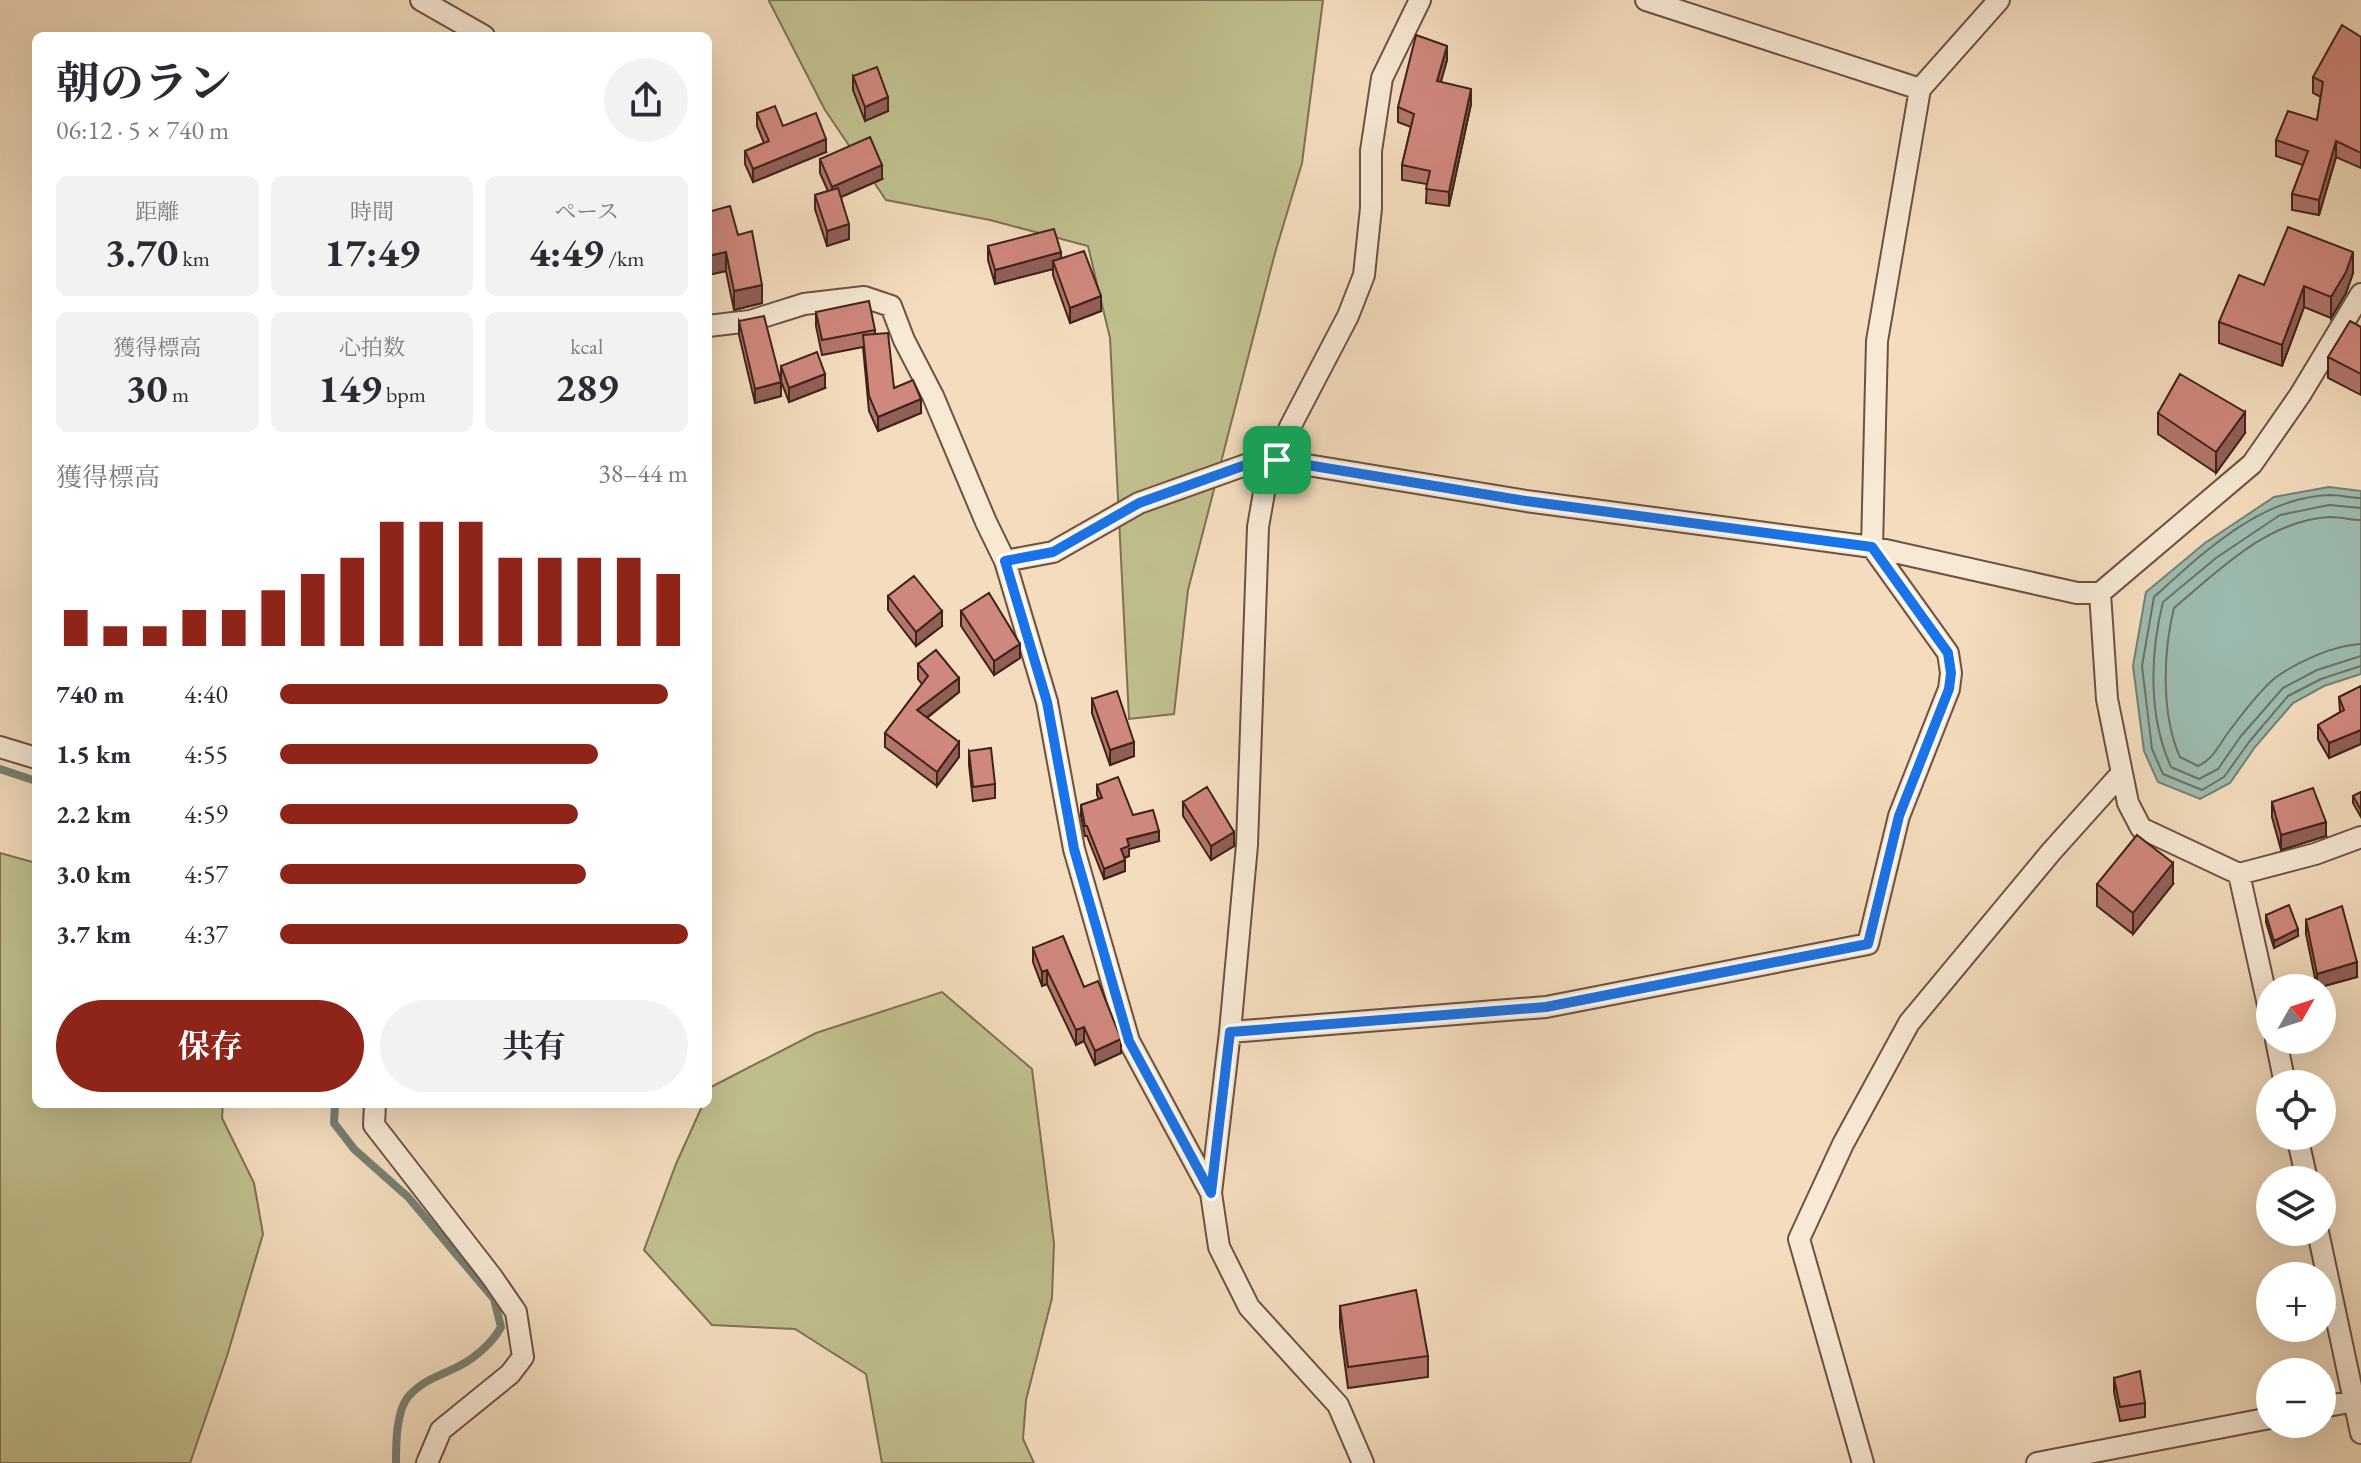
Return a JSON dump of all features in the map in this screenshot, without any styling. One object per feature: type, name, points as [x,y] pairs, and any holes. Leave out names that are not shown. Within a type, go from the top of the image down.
[{"type":"street","points":[[1363,1463],[1338,1405],[1249,1307],[1219,1247],[1211,1193],[1247,845],[1258,527],[1265,487],[1290,427],[1348,316],[1364,275],[1371,208],[1371,151],[1382,78],[1420,0]]},
{"type":"street","points":[[1646,0],[1920,89]]},
{"type":"street","points":[[1230,1032],[1546,1007],[1868,944],[1899,816],[1949,689],[1951,673],[1948,653],[1872,547],[1877,341],[1920,89],[1999,0]]},
{"type":"street","points":[[434,3],[478,32]]},
{"type":"street","points":[[1005,561],[1053,552],[1139,503],[1251,463],[1277,460],[1526,501],[1872,547],[2077,593],[2100,593],[2252,464],[2300,395],[2361,294]]},
{"type":"street","points":[[712,326],[750,321],[804,304],[864,297],[891,306],[1005,561],[1047,702],[1074,849],[1129,1041],[1211,1193]]},
{"type":"street","points":[[2100,593],[2107,699],[2128,803],[2141,828],[2239,874],[2315,854],[2361,837]]},
{"type":"street","points":[[0,747],[32,757]]},
{"type":"street","points":[[1863,1463],[1799,1239],[1843,1144],[1909,1023],[2051,852],[2121,774]]},
{"type":"street","points":[[2239,874],[2261,974]]},
{"type":"street","points":[[375,1108],[374,1125],[492,1277],[516,1312],[522,1338],[523,1357],[510,1374],[441,1430],[427,1463]]},
{"type":"street","points":[[2321,1246],[2361,1433]]},
{"type":"street","points":[[2336,1404],[2355,1401]]},
{"type":"street","points":[[2037,1463],[2256,1421]]},
{"type":"shaded area","points":[[771,0],[1323,0],[1302,163],[1275,253],[1188,590],[1174,714],[1129,719],[1110,338],[1088,246],[990,220],[886,200],[825,110]]},
{"type":"shaded area","points":[[0,853],[32,862],[32,1108],[223,1108],[222,1118],[254,1183],[263,1234],[227,1356],[190,1463],[0,1463]]},
{"type":"shaded area","points":[[942,992],[1032,1069],[1054,1243],[1052,1298],[1026,1400],[1023,1439],[1034,1463],[882,1463],[866,1374],[795,1329],[712,1325],[644,1250],[676,1164],[701,1108],[712,1108],[712,1086],[816,1033]]},
{"type":"water","points":[[2329,487],[2361,491],[2361,674],[2324,686],[2293,703],[2255,747],[2230,783],[2200,799],[2158,782],[2144,751],[2133,666],[2146,592],[2205,543],[2274,497]]},
{"type":"building","points":[[2342,25],[2361,37],[2361,153],[2336,141],[2319,200],[2292,194],[2308,151],[2276,140],[2288,111],[2317,120],[2323,82],[2313,77]]},
{"type":"building","points":[[1416,35],[1447,46],[1437,81],[1471,89],[1449,192],[1426,189],[1430,171],[1402,165],[1414,114],[1398,107]]},
{"type":"building","points":[[877,67],[888,97],[865,107],[853,76]]},
{"type":"building","points":[[775,106],[783,126],[816,113],[826,139],[753,169],[745,151],[769,141],[757,113]]},
{"type":"building","points":[[870,137],[882,165],[832,187],[820,159]]},
{"type":"building","points":[[838,188],[849,224],[827,231],[815,195]]},
{"type":"building","points":[[730,206],[738,235],[752,231],[762,285],[734,291],[726,252],[712,255],[712,211]]},
{"type":"building","points":[[2288,227],[2353,252],[2346,272],[2331,297],[2304,286],[2282,345],[2219,322],[2239,275],[2264,285]]},
{"type":"building","points":[[1054,229],[1061,252],[995,270],[988,246]]},
{"type":"building","points":[[1084,251],[1101,296],[1070,308],[1053,261]]},
{"type":"building","points":[[869,301],[875,330],[822,340],[816,312]]},
{"type":"building","points":[[764,316],[781,382],[755,389],[739,321]]},
{"type":"building","points":[[2350,321],[2361,327],[2361,374],[2328,357]]},
{"type":"building","points":[[888,333],[894,388],[913,380],[921,399],[878,417],[869,396],[863,335]]},
{"type":"building","points":[[817,352],[825,374],[789,388],[781,366]]},
{"type":"building","points":[[2180,374],[2245,412],[2216,452],[2158,413]]},
{"type":"building","points":[[914,576],[942,611],[916,632],[888,596]]},
{"type":"building","points":[[989,593],[1020,644],[994,661],[961,611]]},
{"type":"building","points":[[936,650],[959,678],[917,710],[959,742],[937,772],[885,733],[928,676],[918,664]]},
{"type":"building","points":[[2361,686],[2361,730],[2329,743],[2318,725],[2344,710],[2339,697]]},
{"type":"building","points":[[1117,691],[1134,742],[1110,750],[1092,699]]},
{"type":"building","points":[[991,748],[995,784],[973,787],[969,751]]},
{"type":"building","points":[[1118,777],[1133,815],[1153,810],[1159,831],[1127,839],[1129,846],[1121,849],[1125,860],[1104,869],[1085,826],[1081,805],[1102,798],[1097,785]]},
{"type":"building","points":[[1207,787],[1234,832],[1211,846],[1183,802]]},
{"type":"building","points":[[2313,788],[2326,822],[2281,835],[2272,802]]},
{"type":"building","points":[[2361,792],[2361,810],[2353,796]]},
{"type":"building","points":[[2137,835],[2173,863],[2133,913],[2097,884]]},
{"type":"building","points":[[2289,905],[2298,929],[2274,941],[2266,915]]},
{"type":"building","points":[[2342,906],[2357,962],[2317,974],[2306,920]]},
{"type":"building","points":[[1063,936],[1084,987],[1098,981],[1121,1039],[1095,1051],[1084,1027],[1076,1030],[1047,970],[1042,972],[1033,948]]},
{"type":"building","points":[[1416,1290],[1428,1356],[1348,1367],[1340,1306]]},
{"type":"building","points":[[2140,1371],[2145,1403],[2120,1407],[2114,1378]]},
{"type":"waterway","points":[[0,769],[32,780]]},
{"type":"waterway","points":[[335,1108],[334,1123],[354,1149],[408,1197],[494,1299],[501,1327],[489,1344],[472,1358],[427,1382],[408,1397],[399,1419],[396,1463]]},
{"type":"route","points":[[1277,460],[1526,501],[1872,547],[1948,653],[1951,673],[1949,689],[1899,816],[1868,944],[1546,1007],[1230,1032],[1211,1193],[1129,1041],[1074,849],[1047,702],[1005,561],[1053,552],[1139,503],[1251,463],[1277,460]]}]
